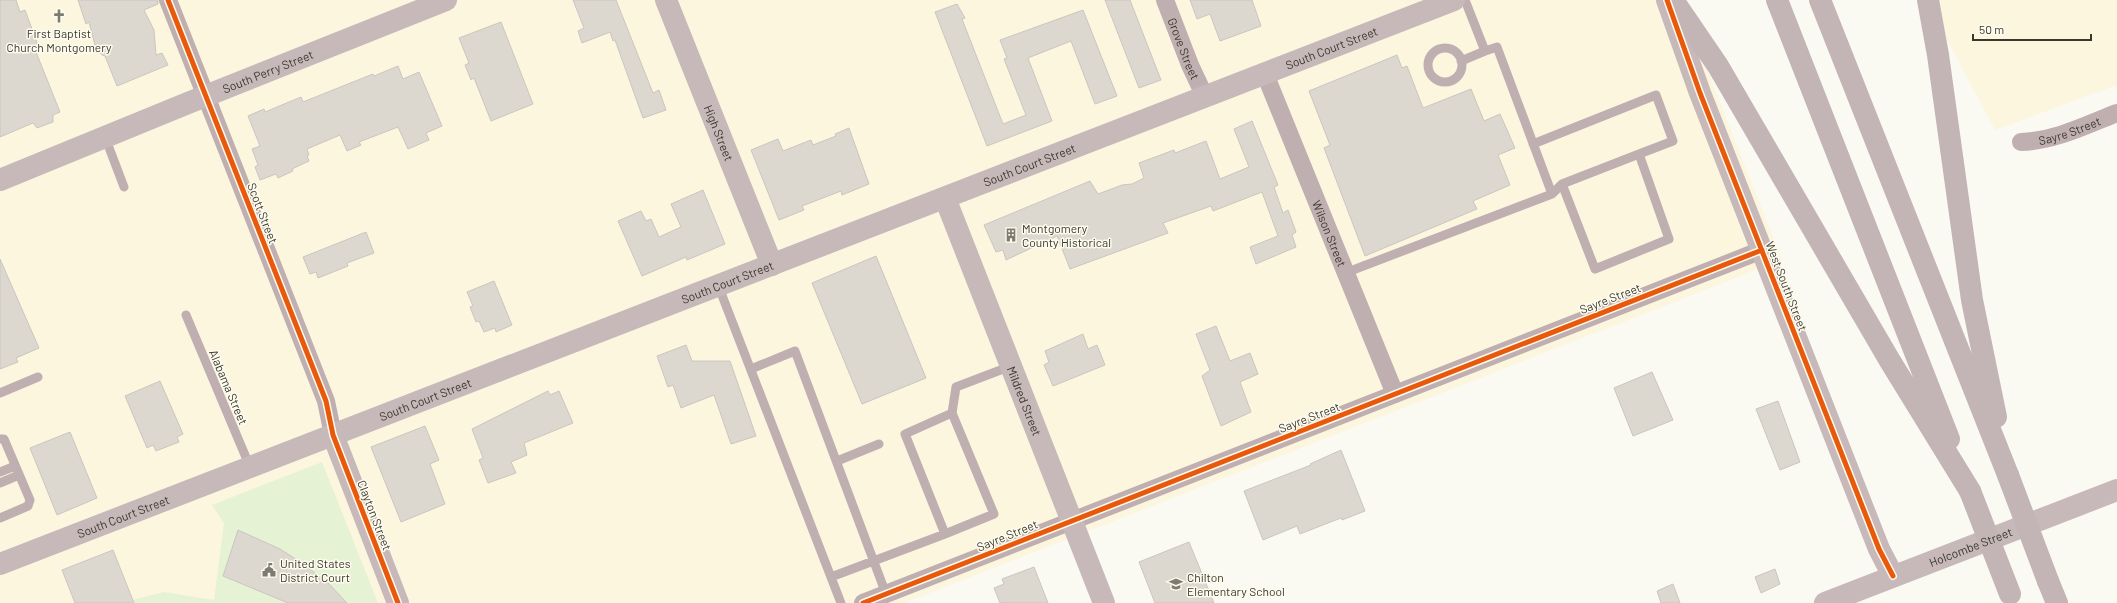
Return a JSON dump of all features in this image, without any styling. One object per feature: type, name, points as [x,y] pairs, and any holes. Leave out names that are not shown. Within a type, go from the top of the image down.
[{"type":"highway","points":[[1673,0],[1718,66],[1890,362],[1970,491]]},
{"type":"highway","points":[[1777,0],[2011,598]]},
{"type":"highway","points":[[1820,0],[2057,603]]},
{"type":"highway","points":[[1928,0],[1938,56],[1972,300],[2008,476]]},
{"type":"main road","name":"South Perry Street","points":[[0,180],[446,0]]},
{"type":"main road","name":"High Street","points":[[666,0],[772,265]]},
{"type":"main road","name":"South Court Street","points":[[0,564],[1454,0]]},
{"type":"main road","name":"West South Street","points":[[1667,0],[1700,92],[1879,549],[1893,576]]},
{"type":"main road","name":"Mildred Street","points":[[945,198],[1104,603]]},
{"type":"main road","name":"Clayton Street","points":[[333,435],[398,603]]},
{"type":"main road","name":"Holcombe Street","points":[[1825,603],[2117,490]]},
{"type":"street","name":"Scott Street","points":[[168,0],[326,401],[333,435]]},
{"type":"street","name":"Grove Street","points":[[1165,0],[1190,65],[1205,97]]},
{"type":"street","name":"Wilson Street","points":[[1265,74],[1395,394]]},
{"type":"street","name":"Sayre Street","points":[[2021,142],[2048,140],[2117,113]]},
{"type":"street","name":"Sayre Street","points":[[863,603],[1762,250]]},
{"type":"lane","points":[[1465,0],[1485,51]]},
{"type":"lane","points":[[1461,61],[1497,47],[1552,194]]},
{"type":"lane","points":[[1345,273],[1552,194],[1562,184],[1673,141],[1656,95],[1533,144]]},
{"type":"lane","points":[[105,137],[124,187]]},
{"type":"lane","points":[[1562,184],[1595,269],[1669,239],[1639,154]]},
{"type":"lane","points":[[718,285],[841,603]]},
{"type":"lane","name":"Alabama Street","points":[[186,316],[250,467]]},
{"type":"lane","points":[[751,369],[795,351],[838,461],[886,594]]},
{"type":"lane","points":[[831,577],[874,562],[994,514],[952,412],[956,387],[1011,366]]},
{"type":"lane","points":[[0,393],[38,377]]},
{"type":"lane","points":[[945,534],[905,434],[952,412]]},
{"type":"lane","points":[[0,439],[4,439],[30,500],[28,506],[0,518]]},
{"type":"lane","points":[[838,461],[878,444]]},
{"type":"lane","points":[[0,472],[15,466]]},
{"type":"lane","points":[[0,483],[19,475]]},
{"type":"shaded area","points":[[0,0],[1680,0],[1782,260],[904,603],[0,603]]},
{"type":"shaded area","points":[[1926,0],[2117,0],[2117,85],[1995,130]]},
{"type":"green space","points":[[322,462],[378,603],[120,603],[164,592],[214,600],[224,523],[212,505]]},
{"type":"building","points":[[0,0],[16,0],[20,12],[25,10],[39,48],[36,52],[60,112],[53,115],[53,122],[37,128],[33,123],[0,137]]},
{"type":"building","points":[[78,0],[158,0],[158,4],[144,10],[154,30],[156,55],[162,53],[168,65],[117,86],[105,56],[96,49],[89,22],[86,24]]},
{"type":"building","points":[[573,0],[616,0],[653,93],[659,90],[666,110],[643,118],[615,40],[613,41],[610,32],[582,43],[578,31],[584,28]]},
{"type":"building","points":[[1105,0],[1130,0],[1161,80],[1139,88]]},
{"type":"building","points":[[1190,0],[1252,0],[1261,26],[1220,41],[1210,14],[1197,19]]},
{"type":"building","points":[[957,4],[965,18],[962,19],[1003,124],[1026,115],[1004,59],[1007,58],[1000,40],[1083,10],[1117,96],[1095,104],[1071,41],[1028,58],[1052,121],[987,146],[935,12]]},
{"type":"building","points":[[501,22],[533,104],[491,121],[474,78],[471,80],[465,65],[469,63],[459,38]]},
{"type":"building","points":[[1397,55],[1402,68],[1407,66],[1423,108],[1471,89],[1484,121],[1500,114],[1515,148],[1498,155],[1510,185],[1473,201],[1477,209],[1365,256],[1324,148],[1330,145],[1309,91]]},
{"type":"building","points":[[398,66],[403,79],[419,72],[442,126],[426,133],[429,140],[408,149],[398,127],[359,142],[361,145],[347,151],[340,135],[307,149],[309,161],[292,169],[293,171],[278,178],[276,174],[260,180],[255,167],[258,165],[252,149],[260,146],[248,116],[264,109],[265,112],[301,97],[303,102],[373,74],[374,76]]},
{"type":"building","points":[[1252,121],[1278,185],[1274,187],[1283,213],[1288,210],[1296,232],[1292,235],[1296,247],[1256,264],[1250,247],[1278,236],[1262,192],[1213,211],[1211,206],[1163,223],[1168,233],[1070,269],[1057,236],[1006,260],[1003,250],[996,252],[984,225],[1090,181],[1098,194],[1122,185],[1132,184],[1144,178],[1139,163],[1174,150],[1175,153],[1206,141],[1220,179],[1249,167],[1234,129]]},
{"type":"building","points":[[849,128],[869,184],[842,195],[841,191],[802,206],[804,210],[779,220],[751,150],[778,139],[783,151],[811,140],[813,145],[836,136],[835,134]]},
{"type":"building","points":[[703,190],[725,244],[687,260],[686,257],[642,276],[618,221],[641,211],[646,221],[651,219],[659,237],[681,227],[671,204]]},
{"type":"building","points":[[366,232],[374,253],[347,263],[348,266],[318,278],[316,272],[310,274],[303,257]]},
{"type":"building","points":[[876,256],[926,378],[862,404],[812,283]]},
{"type":"building","points":[[0,259],[39,348],[16,358],[18,362],[0,369]]},
{"type":"building","points":[[494,281],[512,325],[496,332],[495,328],[484,332],[479,321],[476,322],[470,307],[473,306],[467,292]]},
{"type":"building","points":[[1216,326],[1230,361],[1250,353],[1258,374],[1240,382],[1251,412],[1221,426],[1202,376],[1210,370],[1196,334]]},
{"type":"building","points":[[1083,334],[1088,349],[1097,345],[1105,365],[1053,386],[1044,365],[1049,362],[1045,351]]},
{"type":"building","points":[[686,345],[692,361],[730,361],[756,436],[731,444],[714,395],[681,408],[673,385],[668,387],[657,356]]},
{"type":"building","points":[[1652,372],[1673,420],[1633,436],[1614,388]]},
{"type":"building","points":[[160,381],[183,434],[177,437],[179,442],[156,451],[153,445],[147,448],[125,396]]},
{"type":"building","points":[[548,391],[550,395],[559,391],[573,423],[524,443],[527,455],[511,462],[516,473],[488,483],[479,460],[483,458],[472,429]]},
{"type":"building","points":[[1778,401],[1800,462],[1780,470],[1756,409]]},
{"type":"building","points":[[425,426],[439,460],[430,464],[445,504],[401,522],[371,447]]},
{"type":"building","points":[[70,432],[97,498],[57,515],[30,448]]},
{"type":"building","points":[[1341,450],[1365,511],[1342,520],[1341,518],[1300,534],[1297,526],[1263,540],[1244,491],[1311,465],[1310,464]]},
{"type":"building","name":"United States District Court","points":[[238,530],[280,549],[305,565],[329,584],[347,603],[288,603],[223,576]]},
{"type":"building","points":[[1189,542],[1214,603],[1155,603],[1139,562]]},
{"type":"building","points":[[113,550],[134,603],[75,603],[62,570]]},
{"type":"building","points":[[1034,567],[1048,603],[1000,603],[994,588],[1004,584],[1002,579]]},
{"type":"building","points":[[1775,569],[1780,584],[1761,593],[1755,577]]},
{"type":"building","points":[[1673,584],[1680,603],[1661,603],[1657,591]]},
{"type":"cycle path","points":[[168,0],[326,401],[333,435],[398,603]]},
{"type":"cycle path","points":[[1667,0],[1700,93],[1879,549],[1893,576]]},
{"type":"cycle path","points":[[863,603],[1762,250]]},
{"type":"place","name":"First Baptist Church Montgomery","points":[[59,16]]},
{"type":"place","name":"Montgomery County Historical","points":[[1011,235]]},
{"type":"place","name":"United States District Court","points":[[269,570]]},
{"type":"place","name":"Chilton Elementary School","points":[[1176,584]]}]
